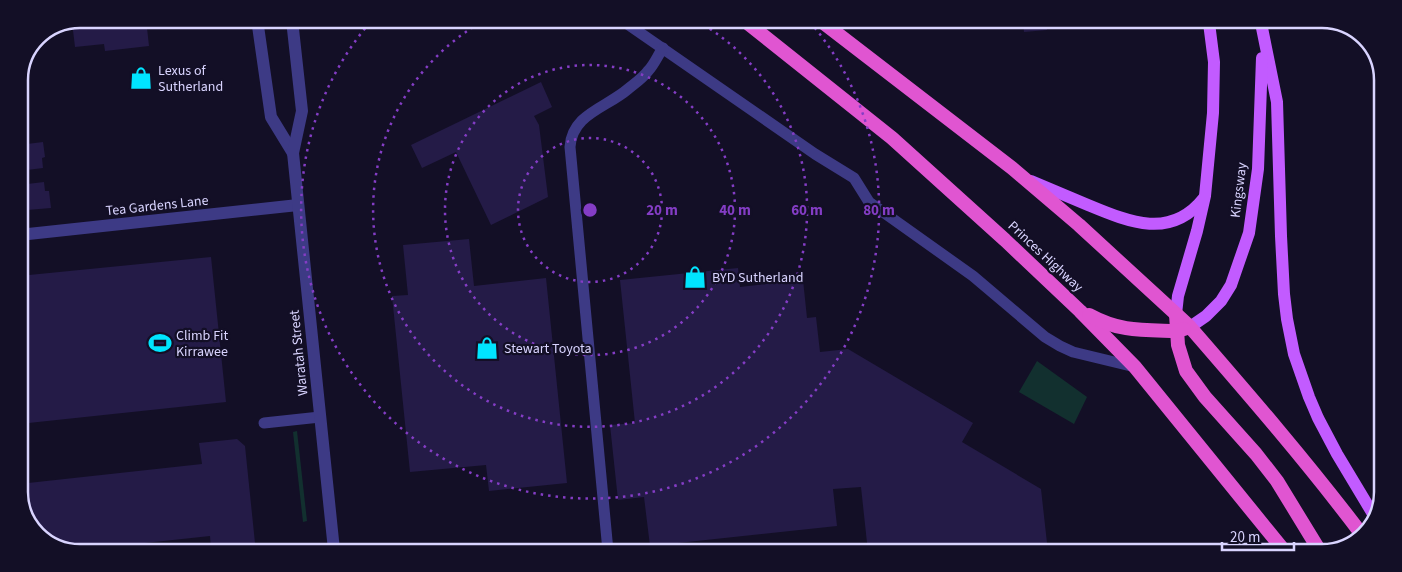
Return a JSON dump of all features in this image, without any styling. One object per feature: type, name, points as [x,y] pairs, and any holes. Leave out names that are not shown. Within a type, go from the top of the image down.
[{"type":"highway","name":"Princes Highway","points":[[754,28],[892,138],[1080,311],[1135,367],[1279,544]]},
{"type":"highway","points":[[830,28],[1012,168],[1079,225],[1176,314],[1183,329],[1280,431],[1358,530]]},
{"type":"highway","points":[[1080,311],[1122,329],[1183,329]]},
{"type":"highway","points":[[1183,329],[1178,346],[1186,371],[1205,397],[1256,454],[1277,481],[1315,544]]},
{"type":"main road","points":[[1176,314],[1178,296],[1198,231],[1205,196],[1213,113],[1214,62],[1210,28]]},
{"type":"main road","name":"Kingsway","points":[[1183,329],[1206,316],[1221,301],[1231,286],[1249,233],[1258,169],[1262,57],[1260,28]]},
{"type":"main road","points":[[1261,28],[1277,102],[1284,294],[1294,354],[1318,418],[1371,511]]},
{"type":"main road","points":[[1024,178],[1118,217],[1145,224],[1162,223],[1182,218],[1196,207],[1205,196]]},
{"type":"street","name":"Waratah Street","points":[[258,28],[271,117],[292,153]]},
{"type":"street","name":"Waratah Street","points":[[293,28],[302,111],[292,153],[333,544]]},
{"type":"street","name":"Tea Gardens Lane","points":[[28,234],[298,204]]},
{"type":"lane","points":[[632,28],[814,154],[854,178],[869,202],[973,276],[1045,337],[1073,352],[1135,367]]},
{"type":"lane","points":[[607,544],[570,139],[577,126],[587,115],[626,91],[649,71],[662,48]]},
{"type":"lane","points":[[264,423],[320,417]]},
{"type":"green space","points":[[1037,361],[1087,397],[1074,424],[1019,392]]},
{"type":"green space","points":[[297,431],[307,521],[303,522],[293,432]]},
{"type":"building","points":[[73,28],[147,28],[149,46],[105,51],[104,44],[75,47]]},
{"type":"building","points":[[1024,28],[1047,28],[1047,30],[1024,32]]},
{"type":"building","points":[[541,82],[552,107],[534,116],[539,125],[548,197],[491,225],[456,152],[422,168],[411,145]]},
{"type":"building","points":[[43,142],[45,157],[42,158],[43,168],[28,170],[28,144]]},
{"type":"building","points":[[44,182],[45,191],[49,191],[51,208],[28,210],[28,184]]},
{"type":"building","points":[[469,239],[474,286],[546,278],[567,483],[489,491],[486,465],[410,472],[392,296],[408,295],[403,245]]},
{"type":"building","points":[[211,257],[226,402],[28,423],[28,275]]},
{"type":"building","points":[[738,268],[740,287],[803,280],[807,318],[816,317],[820,352],[848,349],[973,423],[962,442],[1041,489],[1047,544],[867,544],[861,487],[833,489],[837,526],[669,544],[650,544],[644,497],[618,500],[610,425],[635,423],[620,280]]},
{"type":"building","points":[[237,439],[245,446],[254,544],[211,544],[210,536],[136,544],[72,544],[53,538],[38,524],[31,513],[28,483],[202,464],[199,443]]},
{"type":"place","name":"Lexus of Sutherland","points":[[141,78]]},
{"type":"place","name":"BYD Sutherland","points":[[695,277]]},
{"type":"place","name":"Climb Fit Kirrawee","points":[[160,343]]},
{"type":"place","name":"Stewart Toyota","points":[[487,348]]}]
